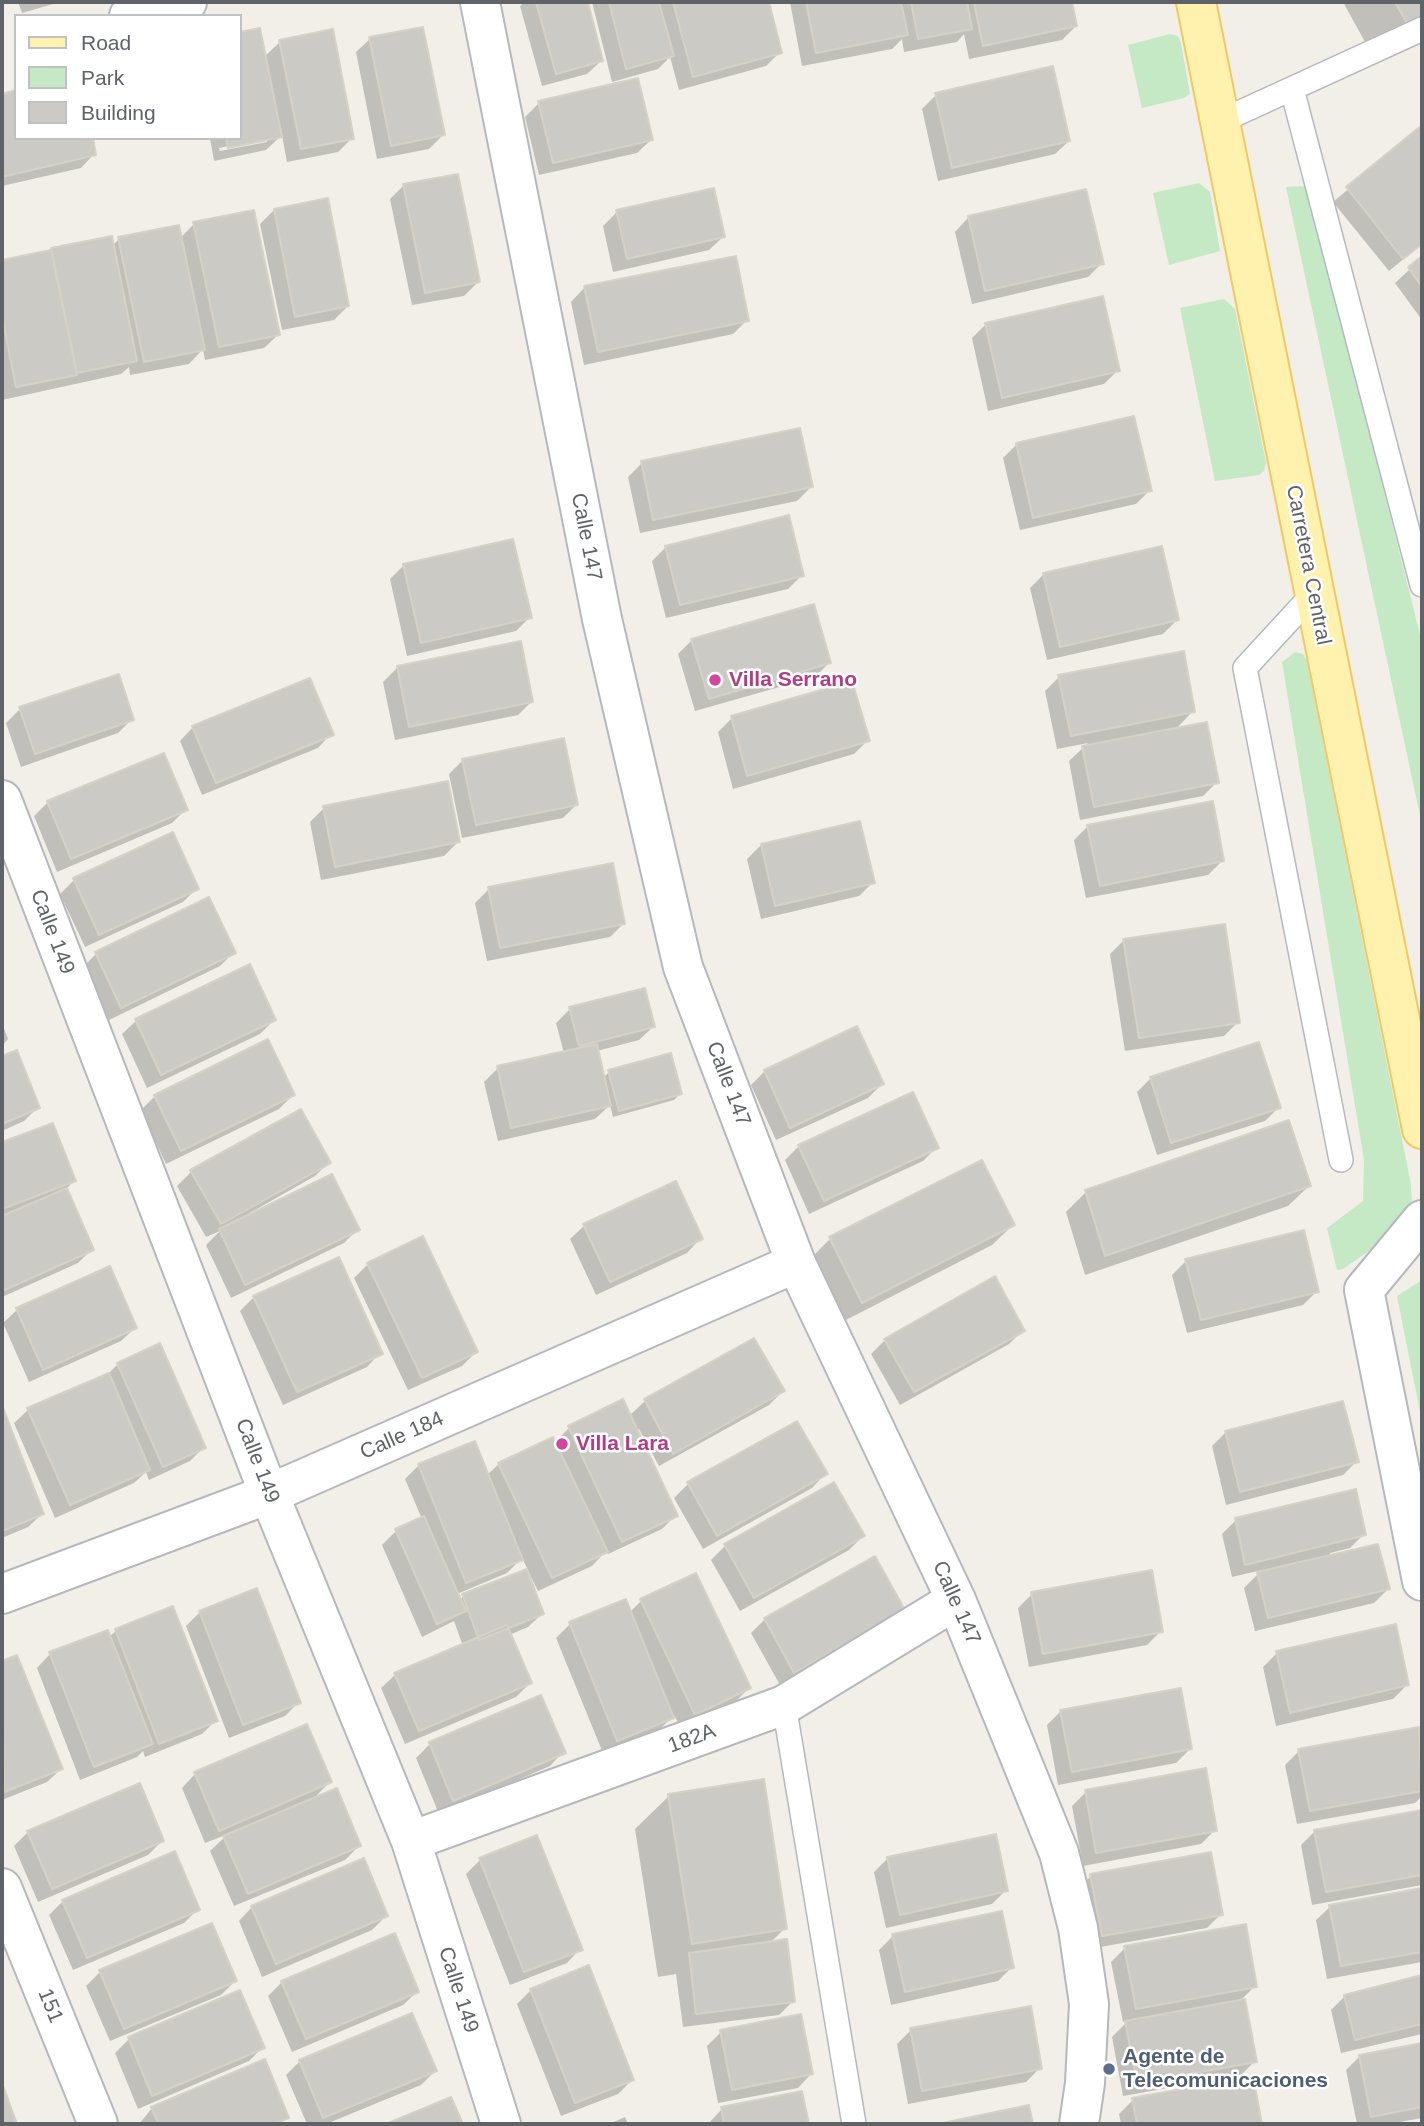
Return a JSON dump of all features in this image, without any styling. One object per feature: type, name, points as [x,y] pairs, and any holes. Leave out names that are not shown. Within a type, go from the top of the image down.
[{"type":"main road","name":"Carretera Central","points":[[1196,2],[1422,1129]]},
{"type":"street","points":[[136,14],[187,2]]},
{"type":"street","name":"Calle 147","points":[[480,2],[602,618],[683,967],[796,1263],[956,1600],[1059,1853],[1078,1928],[1089,2004],[1085,2083],[1079,2124]]},
{"type":"street","name":"Calle 149","points":[[2,800],[269,1494],[411,1841],[501,2124]]},
{"type":"street","points":[[1422,1220],[1364,1290],[1422,1581]]},
{"type":"street","name":"Calle 184","points":[[2,1594],[269,1494],[796,1263]]},
{"type":"street","name":"182А","points":[[411,1841],[784,1705],[956,1600]]},
{"type":"street","name":"151","points":[[2,1888],[99,2124]]},
{"type":"lane","points":[[1219,122],[1422,29]]},
{"type":"lane","points":[[1292,89],[1422,585]]},
{"type":"lane","points":[[1314,593],[1245,668],[1341,1160]]},
{"type":"lane","points":[[784,1705],[854,2124]]},
{"type":"green space","points":[[1170,34],[1178,36],[1181,43],[1190,94],[1184,98],[1142,108],[1128,45]]},
{"type":"green space","points":[[1199,183],[1210,192],[1220,251],[1169,265],[1153,193]]},
{"type":"green space","points":[[1308,186],[1422,643],[1422,825],[1286,187]]},
{"type":"green space","points":[[1224,299],[1235,309],[1266,463],[1264,471],[1259,475],[1215,481],[1180,308]]},
{"type":"green space","points":[[1295,652],[1303,654],[1307,661],[1411,1185],[1412,1206],[1379,1244],[1343,1269],[1337,1270],[1327,1228],[1363,1201],[1364,1160],[1282,662]]},
{"type":"green space","points":[[1422,1280],[1422,1422],[1397,1296]]},
{"type":"building","points":[[536,2],[588,2],[603,61],[556,74]]},
{"type":"building","points":[[609,2],[659,2],[674,56],[626,69]]},
{"type":"building","points":[[673,2],[769,2],[782,53],[693,77]]},
{"type":"building","points":[[806,2],[901,2],[908,35],[816,53]]},
{"type":"building","points":[[911,2],[967,2],[972,29],[918,39]]},
{"type":"building","points":[[974,2],[1072,2],[1077,26],[983,46]]},
{"type":"building","points":[[1395,2],[1422,2],[1422,20],[1409,27]]},
{"type":"building","points":[[423,27],[445,135],[391,146],[369,37]]},
{"type":"building","points":[[260,28],[282,137],[228,148],[226,140],[242,140],[242,32]]},
{"type":"building","points":[[333,29],[354,139],[301,149],[279,40]]},
{"type":"building","points":[[1053,66],[1070,141],[952,168],[935,93]]},
{"type":"building","points":[[638,78],[653,140],[553,163],[538,101]]},
{"type":"building","points":[[14,91],[14,140],[93,140],[96,155],[2,177],[2,94]]},
{"type":"building","points":[[1422,125],[1422,244],[1403,259],[1346,187]]},
{"type":"building","points":[[458,174],[480,282],[425,293],[403,184]]},
{"type":"building","points":[[714,188],[725,237],[627,259],[616,210]]},
{"type":"building","points":[[1086,189],[1104,264],[985,291],[968,216]]},
{"type":"building","points":[[328,198],[349,306],[295,317],[274,209]]},
{"type":"building","points":[[254,210],[280,335],[219,347],[193,222]]},
{"type":"building","points":[[179,225],[205,350],[144,362],[118,237]]},
{"type":"building","points":[[112,236],[137,361],[77,373],[51,248]]},
{"type":"building","points":[[51,250],[77,375],[16,387],[2,316],[2,260]]},
{"type":"building","points":[[736,256],[749,321],[598,352],[584,286]]},
{"type":"building","points":[[1422,256],[1422,287],[1408,267]]},
{"type":"building","points":[[1103,296],[1120,371],[1002,398],[985,323]]},
{"type":"building","points":[[1134,416],[1152,491],[1033,518],[1016,443]]},
{"type":"building","points":[[800,428],[813,487],[653,520],[641,461]]},
{"type":"building","points":[[789,515],[804,576],[680,605],[665,546]]},
{"type":"building","points":[[513,539],[532,618],[421,643],[403,564]]},
{"type":"building","points":[[1162,546],[1179,620],[1060,647],[1043,573]]},
{"type":"building","points":[[814,604],[831,663],[709,699],[691,639]]},
{"type":"building","points":[[521,641],[533,702],[409,727],[397,666]]},
{"type":"building","points":[[1184,651],[1195,712],[1071,736],[1058,675]]},
{"type":"building","points":[[119,674],[134,720],[35,754],[19,707]]},
{"type":"building","points":[[310,678],[334,735],[216,783],[192,726]]},
{"type":"building","points":[[852,681],[870,741],[747,776],[731,716]]},
{"type":"building","points":[[1207,722],[1219,783],[1094,807],[1082,746]]},
{"type":"building","points":[[564,738],[578,805],[476,825],[462,759]]},
{"type":"building","points":[[164,753],[188,810],[71,859],[47,801]]},
{"type":"building","points":[[448,781],[460,842],[335,867],[323,806]]},
{"type":"building","points":[[1213,801],[1224,861],[1100,886],[1087,825]]},
{"type":"building","points":[[860,821],[875,883],[775,906],[761,844]]},
{"type":"building","points":[[173,832],[199,889],[99,935],[73,878]]},
{"type":"building","points":[[613,863],[625,924],[500,948],[488,887]]},
{"type":"building","points":[[209,897],[236,953],[121,1008],[95,952]]},
{"type":"building","points":[[1225,924],[1240,1023],[1139,1038],[1123,939]]},
{"type":"building","points":[[250,964],[276,1020],[161,1075],[135,1019]]},
{"type":"building","points":[[645,988],[655,1027],[579,1046],[569,1007]]},
{"type":"building","points":[[857,1026],[884,1084],[790,1128],[764,1070]]},
{"type":"building","points":[[268,1039],[295,1095],[181,1151],[154,1095]]},
{"type":"building","points":[[1259,1042],[1281,1108],[1171,1143],[1150,1077]]},
{"type":"building","points":[[597,1044],[611,1106],[511,1128],[497,1066]]},
{"type":"building","points":[[17,1050],[40,1108],[2,1124],[2,1056]]},
{"type":"building","points":[[671,1053],[682,1094],[619,1111],[608,1070]]},
{"type":"building","points":[[913,1092],[939,1148],[824,1201],[798,1145]]},
{"type":"building","points":[[301,1109],[331,1163],[221,1224],[190,1170]]},
{"type":"building","points":[[1289,1120],[1311,1186],[1105,1256],[1085,1190]]},
{"type":"building","points":[[53,1123],[76,1181],[2,1209],[2,1142]]},
{"type":"building","points":[[982,1160],[1015,1225],[862,1303],[829,1237]]},
{"type":"building","points":[[332,1174],[360,1230],[245,1285],[219,1229]]},
{"type":"building","points":[[676,1181],[703,1239],[610,1282],[583,1224]]},
{"type":"building","points":[[67,1188],[94,1250],[2,1291],[2,1216]]},
{"type":"building","points":[[1304,1230],[1319,1292],[1201,1320],[1185,1259]]},
{"type":"building","points":[[423,1236],[478,1352],[422,1378],[367,1263]]},
{"type":"building","points":[[339,1257],[383,1354],[297,1392],[253,1296]]},
{"type":"building","points":[[110,1266],[137,1328],[43,1370],[16,1308]]},
{"type":"building","points":[[995,1276],[1025,1331],[914,1392],[884,1339]]},
{"type":"building","points":[[754,1338],[785,1391],[673,1454],[644,1399]]},
{"type":"building","points":[[160,1343],[206,1448],[163,1467],[117,1363]]},
{"type":"building","points":[[109,1373],[150,1470],[70,1505],[27,1408]]},
{"type":"building","points":[[623,1399],[678,1516],[622,1542],[568,1426]]},
{"type":"building","points":[[1343,1401],[1359,1462],[1240,1492],[1225,1431]]},
{"type":"building","points":[[2,1405],[44,1514],[2,1531]]},
{"type":"building","points":[[797,1421],[828,1474],[717,1536],[687,1482]]},
{"type":"building","points":[[553,1437],[608,1552],[552,1578],[498,1463]]},
{"type":"building","points":[[475,1441],[523,1560],[466,1583],[418,1464]]},
{"type":"building","points":[[834,1482],[865,1536],[754,1598],[724,1544]]},
{"type":"building","points":[[1356,1489],[1366,1535],[1245,1565],[1235,1518]]},
{"type":"building","points":[[424,1516],[466,1611],[437,1624],[395,1529]]},
{"type":"building","points":[[1378,1544],[1390,1589],[1268,1618],[1257,1572]]},
{"type":"building","points":[[875,1556],[905,1610],[794,1673],[764,1618]]},
{"type":"building","points":[[527,1569],[544,1614],[479,1640],[462,1594]]},
{"type":"building","points":[[1152,1570],[1163,1632],[1043,1654],[1031,1592]]},
{"type":"building","points":[[696,1573],[751,1688],[695,1715],[640,1599]]},
{"type":"building","points":[[257,1588],[301,1703],[243,1725],[199,1611]]},
{"type":"building","points":[[626,1599],[674,1718],[617,1741],[569,1622]]},
{"type":"building","points":[[173,1606],[218,1721],[159,1744],[115,1629]]},
{"type":"building","points":[[1396,1624],[1409,1685],[1290,1713],[1276,1651]]},
{"type":"building","points":[[507,1625],[532,1683],[419,1731],[394,1673]]},
{"type":"building","points":[[108,1630],[153,1744],[94,1767],[49,1652]]},
{"type":"building","points":[[17,1655],[63,1769],[4,1792],[2,1661]]},
{"type":"building","points":[[1181,1688],[1192,1749],[1072,1772],[1060,1710]]},
{"type":"building","points":[[541,1695],[566,1753],[453,1801],[429,1742]]},
{"type":"building","points":[[307,1724],[332,1782],[219,1831],[194,1772]]},
{"type":"building","points":[[1419,1727],[1422,1791],[1310,1811],[1298,1749]]},
{"type":"building","points":[[1206,1768],[1217,1831],[1096,1853],[1085,1790]]},
{"type":"building","points":[[764,1779],[787,1929],[692,1944],[668,1794]]},
{"type":"building","points":[[140,1783],[164,1841],[52,1889],[27,1831]]},
{"type":"building","points":[[337,1788],[361,1846],[248,1894],[223,1836]]},
{"type":"building","points":[[1422,1810],[1422,1875],[1326,1892],[1314,1830]]},
{"type":"building","points":[[996,1834],[1008,1891],[900,1915],[887,1857]]},
{"type":"building","points":[[537,1835],[583,1950],[524,1972],[479,1858]]},
{"type":"building","points":[[175,1851],[200,1910],[87,1958],[62,1900]]},
{"type":"building","points":[[1211,1852],[1223,1915],[1102,1936],[1090,1874]]},
{"type":"building","points":[[364,1858],[388,1916],[276,1964],[251,1906]]},
{"type":"building","points":[[1422,1888],[1422,1952],[1341,1966],[1329,1905]]},
{"type":"building","points":[[1002,1911],[1014,1968],[905,1992],[892,1934]]},
{"type":"building","points":[[212,1923],[237,1981],[124,2029],[99,1970]]},
{"type":"building","points":[[1246,1924],[1257,1987],[1136,2009],[1124,1946]]},
{"type":"building","points":[[395,1933],[419,1992],[306,2039],[281,1981]]},
{"type":"building","points":[[787,1939],[795,2002],[696,2014],[689,1953]]},
{"type":"building","points":[[589,1965],[634,2080],[575,2103],[530,1989]]},
{"type":"building","points":[[1422,1975],[1422,2024],[1355,2040],[1344,1995]]},
{"type":"building","points":[[240,1990],[265,2048],[152,2096],[128,2037]]},
{"type":"building","points":[[1245,1999],[1257,2062],[1137,2083],[1125,2021]]},
{"type":"building","points":[[1031,2006],[1042,2069],[922,2091],[910,2028]]},
{"type":"building","points":[[412,2013],[437,2071],[323,2118],[299,2060]]},
{"type":"building","points":[[801,2014],[813,2074],[732,2090],[720,2030]]},
{"type":"building","points":[[1422,2043],[1422,2107],[1371,2117],[1359,2055]]},
{"type":"building","points":[[265,2059],[289,2118],[273,2124],[159,2124],[151,2107]]},
{"type":"building","points":[[1253,2076],[1262,2124],[1137,2124],[1132,2098]]},
{"type":"building","points":[[2,2083],[17,2124],[2,2124]]},
{"type":"building","points":[[802,2091],[809,2124],[724,2124],[721,2107]]},
{"type":"building","points":[[451,2097],[463,2124],[386,2124]]},
{"type":"building","points":[[1029,2105],[1033,2124],[938,2124]]},
{"type":"place","name":"Villa Serrano","points":[[715,680]]},
{"type":"place","name":"Villa Lara","points":[[562,1444]]},
{"type":"place","name":"Agente de Telecomunicaciones","points":[[1109,2069]]}]
